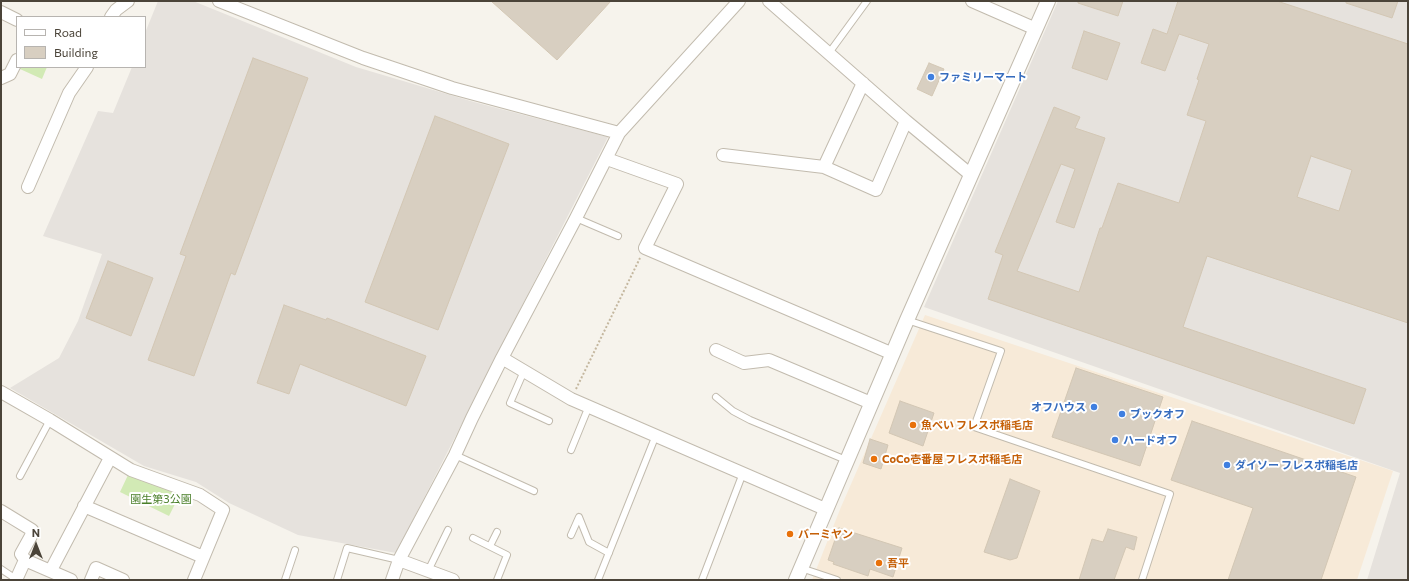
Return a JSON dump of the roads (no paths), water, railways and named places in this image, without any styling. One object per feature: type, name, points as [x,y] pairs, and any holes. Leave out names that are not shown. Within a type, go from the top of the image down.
[{"type":"street","points":[[112,16],[116,10],[128,1]]},
{"type":"street","points":[[219,1],[363,58],[452,88],[619,133]]},
{"type":"street","points":[[392,580],[399,560],[455,454],[502,358],[607,159],[619,133],[739,1]]},
{"type":"street","points":[[769,1],[906,121],[971,175]]},
{"type":"street","points":[[972,1],[1036,29]]},
{"type":"street","points":[[798,574],[907,320],[1048,1]]},
{"type":"street","points":[[1,12],[16,20]]},
{"type":"street","points":[[1,78],[10,74],[16,62]]},
{"type":"street","points":[[28,187],[69,92],[86,68]]},
{"type":"street","points":[[824,167],[863,83]]},
{"type":"street","points":[[723,155],[824,167],[876,190],[906,121]]},
{"type":"street","points":[[607,159],[677,184],[645,248],[893,354]]},
{"type":"street","points":[[716,350],[744,363],[769,360],[871,403]]},
{"type":"street","points":[[502,358],[572,398],[825,510]]},
{"type":"street","points":[[2,393],[50,420],[131,470],[200,495],[223,510],[194,580]]},
{"type":"street","points":[[51,570],[110,458]]},
{"type":"street","points":[[84,506],[203,557]]},
{"type":"street","points":[[1,511],[32,530],[31,536],[21,554],[25,560],[71,580]]},
{"type":"street","points":[[16,579],[25,560]]},
{"type":"street","points":[[399,560],[453,580]]},
{"type":"street","points":[[91,580],[96,568],[123,580]]},
{"type":"lane","points":[[829,53],[864,2]]},
{"type":"lane","points":[[576,218],[618,236]]},
{"type":"lane","points":[[907,320],[1001,351],[974,426],[1170,494],[1142,580]]},
{"type":"lane","points":[[524,371],[510,403],[549,421]]},
{"type":"lane","points":[[716,397],[733,411],[750,420],[846,460]]},
{"type":"lane","points":[[571,450],[589,406]]},
{"type":"lane","points":[[20,476],[50,420]]},
{"type":"lane","points":[[598,580],[656,435]]},
{"type":"lane","points":[[455,454],[534,491]]},
{"type":"lane","points":[[702,580],[743,473]]},
{"type":"lane","points":[[571,535],[578,517],[589,542],[609,553]]},
{"type":"lane","points":[[428,571],[448,530]]},
{"type":"lane","points":[[490,546],[496,532]]},
{"type":"lane","points":[[473,538],[507,555],[497,580]]},
{"type":"lane","points":[[337,580],[347,548],[399,560]]},
{"type":"lane","points":[[285,580],[295,550]]},
{"type":"lane","points":[[1,569],[16,579]]},
{"type":"lane","points":[[798,574],[837,580]]},
{"type":"place","name":"ファミリーマート","points":[[931,77]]},
{"type":"place","name":"オフハウス","points":[[1094,407]]},
{"type":"place","name":"ブックオフ","points":[[1122,414]]},
{"type":"place","name":"魚べい フレスポ稲毛店","points":[[913,425]]},
{"type":"place","name":"ハードオフ","points":[[1115,440]]},
{"type":"place","name":"CoCo壱番屋 フレスポ稲毛店","points":[[874,459]]},
{"type":"place","name":"ダイソー フレスポ稲毛店","points":[[1227,465]]},
{"type":"place","name":"バーミヤン","points":[[790,534]]},
{"type":"place","name":"吾平","points":[[879,563]]},
{"type":"park label","name":"園生第3公園","points":[[161,499]]}]
